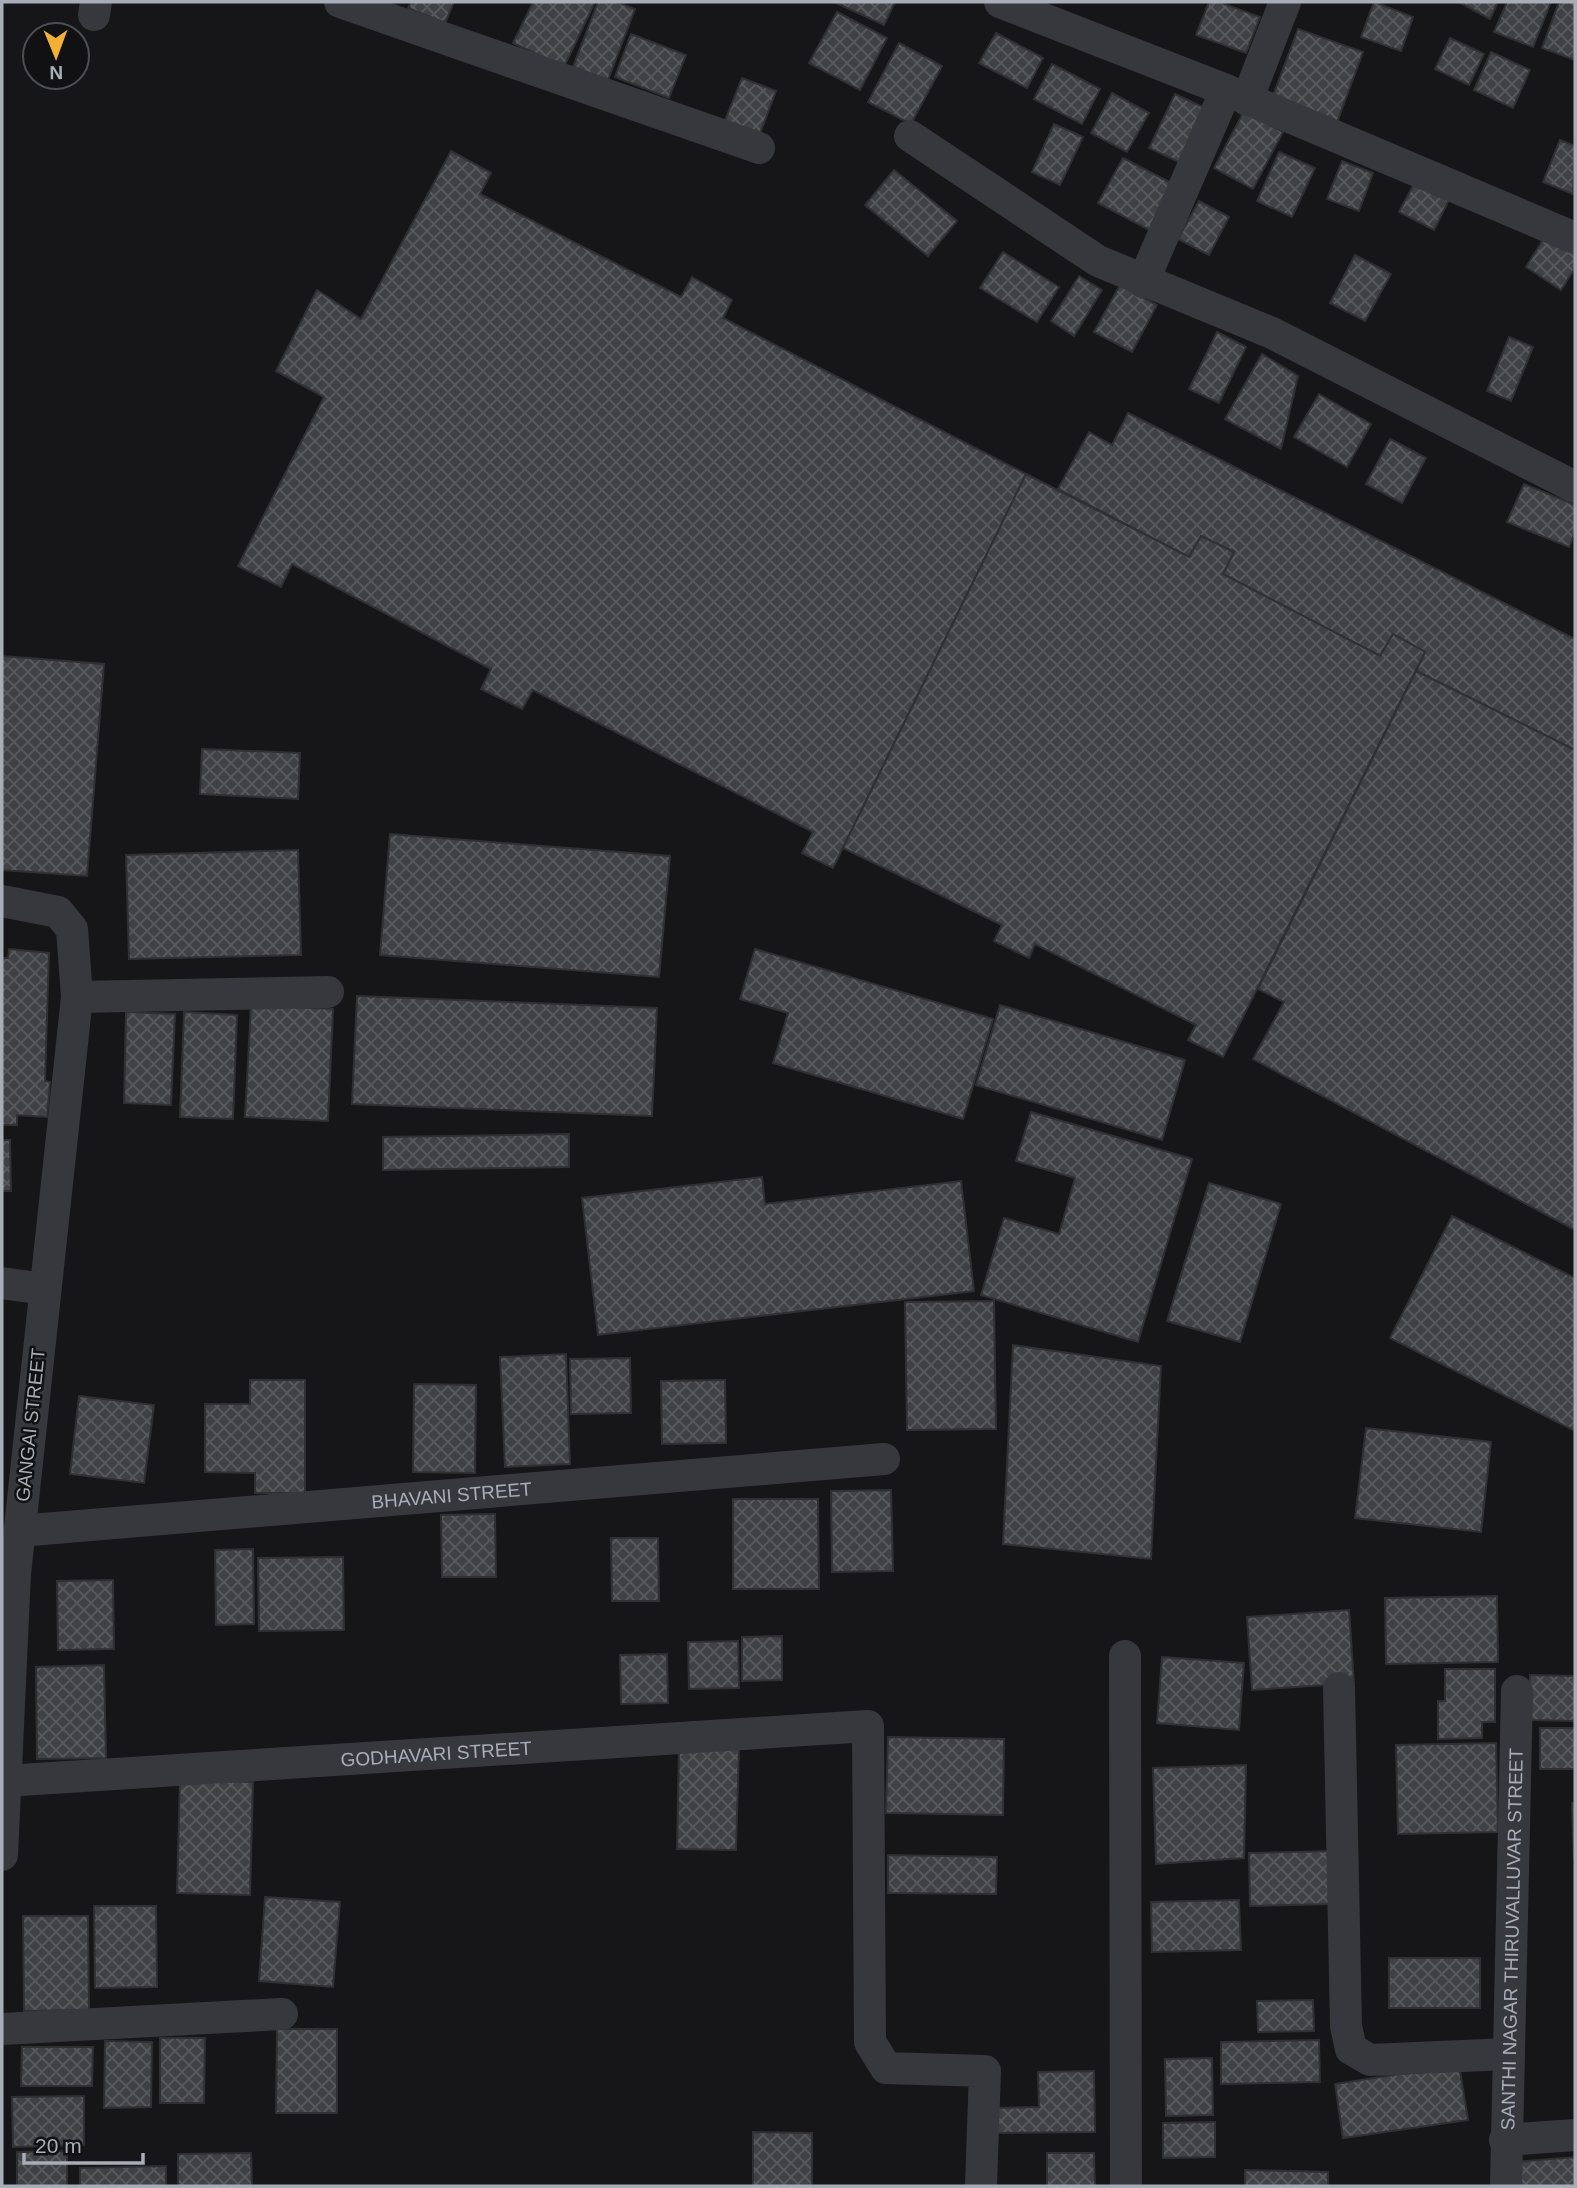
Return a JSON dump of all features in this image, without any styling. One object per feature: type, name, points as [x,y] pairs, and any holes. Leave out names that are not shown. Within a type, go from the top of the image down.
[{"type":"street","points":[[340,2],[759,148]]},
{"type":"street","points":[[1000,2],[1237,95],[1575,238]]},
{"type":"street","points":[[1143,282],[1285,2]]},
{"type":"street","points":[[910,136],[1098,261],[1143,282],[1272,333],[1572,478]]},
{"type":"street","name":"GANGAI STREET","points":[[2,901],[58,912],[72,929],[77,997],[19,1531],[8,1573],[2,1855]]},
{"type":"street","points":[[77,997],[328,992]]},
{"type":"street","points":[[2,1283],[44,1289]]},
{"type":"street","name":"BHAVANI STREET","points":[[19,1531],[884,1459]]},
{"type":"street","points":[[1125,1656],[1126,2186]]},
{"type":"street","points":[[1339,1688],[1346,2026],[1351,2049],[1370,2060],[1508,2054]]},
{"type":"street","name":"SANTHI NAGAR THIRUVALLUVAR STREET","points":[[1506,2186],[1517,1691]]},
{"type":"street","name":"GODHAVARI STREET","points":[[5,1781],[868,1726],[870,2042],[886,2068],[985,2071],[981,2186]]},
{"type":"street","points":[[2,2029],[282,2014]]},
{"type":"street","points":[[1506,2140],[1575,2135]]},
{"type":"building","points":[[411,2],[454,2],[445,23],[408,8]]},
{"type":"building","points":[[533,2],[595,2],[564,67],[513,43]]},
{"type":"building","points":[[598,2],[617,2],[635,9],[608,80],[573,67]]},
{"type":"building","points":[[834,2],[895,2],[884,25]]},
{"type":"building","points":[[1209,2],[1219,2],[1260,17],[1246,53],[1196,35]]},
{"type":"building","points":[[1374,2],[1413,17],[1401,51],[1361,37]]},
{"type":"building","points":[[1459,2],[1498,2],[1490,19]]},
{"type":"building","points":[[1507,2],[1551,2],[1533,47],[1494,32]]},
{"type":"building","points":[[1559,2],[1575,2],[1575,60],[1542,48]]},
{"type":"building","points":[[837,12],[887,38],[860,90],[809,63]]},
{"type":"building","points":[[1298,29],[1363,52],[1336,125],[1271,101]]},
{"type":"building","points":[[996,33],[1043,58],[1027,88],[979,63]]},
{"type":"building","points":[[631,34],[686,55],[669,98],[615,77]]},
{"type":"building","points":[[1450,38],[1484,54],[1469,85],[1435,69]]},
{"type":"building","points":[[899,43],[942,66],[911,124],[868,102]]},
{"type":"building","points":[[1491,52],[1530,70],[1513,108],[1474,90]]},
{"type":"building","points":[[1052,64],[1100,89],[1082,124],[1034,99]]},
{"type":"building","points":[[742,78],[776,91],[759,136],[724,123]]},
{"type":"building","points":[[1112,93],[1149,113],[1127,152],[1091,133]]},
{"type":"building","points":[[1175,94],[1209,110],[1183,164],[1149,148]]},
{"type":"building","points":[[1244,111],[1283,132],[1253,189],[1214,168]]},
{"type":"building","points":[[1054,124],[1083,137],[1060,185],[1032,172]]},
{"type":"building","points":[[1560,140],[1575,146],[1573,194],[1543,182]]},
{"type":"building","points":[[451,151],[491,173],[480,194],[681,297],[692,277],[732,300],[723,318],[1026,474],[833,868],[802,853],[813,832],[533,690],[522,709],[481,689],[491,669],[292,564],[281,587],[238,566],[324,397],[276,371],[317,290],[361,319]]},
{"type":"building","points":[[1279,152],[1315,168],[1292,217],[1257,201]]},
{"type":"building","points":[[1123,158],[1179,187],[1155,233],[1098,203]]},
{"type":"building","points":[[1342,161],[1373,173],[1359,211],[1327,199]]},
{"type":"building","points":[[894,170],[957,221],[928,256],[865,205]]},
{"type":"building","points":[[1418,176],[1452,194],[1434,230],[1399,212]]},
{"type":"building","points":[[1199,201],[1229,217],[1209,255],[1178,239]]},
{"type":"building","points":[[1546,235],[1575,253],[1575,268],[1561,290],[1526,267]]},
{"type":"building","points":[[1003,252],[1059,287],[1037,322],[980,288]]},
{"type":"building","points":[[1355,255],[1391,274],[1365,321],[1330,303]]},
{"type":"building","points":[[1079,276],[1102,290],[1074,336],[1051,321]]},
{"type":"building","points":[[1120,285],[1157,305],[1132,352],[1094,332]]},
{"type":"building","points":[[1217,332],[1246,347],[1219,403],[1189,389]]},
{"type":"building","points":[[1509,337],[1533,347],[1511,401],[1487,391]]},
{"type":"building","points":[[1262,354],[1298,376],[1281,449],[1225,419]]},
{"type":"building","points":[[1319,394],[1371,424],[1347,467],[1294,437]]},
{"type":"building","points":[[1128,413],[1575,639],[1575,750],[1416,671],[1425,652],[1393,634],[1380,656],[1223,574],[1234,552],[1201,536],[1189,557],[1058,489],[1089,432],[1112,445]]},
{"type":"building","points":[[1390,439],[1426,458],[1402,503],[1366,484]]},
{"type":"building","points":[[1026,474],[1189,557],[1201,536],[1234,552],[1223,574],[1380,656],[1393,634],[1425,652],[1223,1057],[1188,1040],[1196,1025],[1035,944],[1029,958],[994,941],[1002,925],[843,848]]},
{"type":"building","points":[[1524,484],[1575,505],[1575,532],[1569,547],[1507,522]]},
{"type":"building","points":[[2,656],[104,664],[87,876],[2,870]]},
{"type":"building","points":[[1416,671],[1575,750],[1575,1230],[1253,1059],[1284,1002],[1258,989]]},
{"type":"building","points":[[202,749],[300,753],[298,799],[200,794]]},
{"type":"building","points":[[390,834],[670,856],[659,977],[380,955]]},
{"type":"building","points":[[298,850],[301,955],[129,959],[126,855]]},
{"type":"building","points":[[9,949],[49,953],[45,1081],[50,1082],[47,1117],[17,1115],[17,1125],[2,1125],[2,958],[8,958]]},
{"type":"building","points":[[755,949],[993,1019],[963,1119],[773,1063],[788,1013],[740,999]]},
{"type":"building","points":[[357,996],[657,1008],[652,1116],[352,1104]]},
{"type":"building","points":[[251,1005],[333,1009],[328,1121],[245,1117]]},
{"type":"building","points":[[1000,1005],[1185,1060],[1162,1140],[976,1085]]},
{"type":"building","points":[[126,1012],[175,1014],[171,1105],[124,1103]]},
{"type":"building","points":[[184,1012],[237,1015],[233,1119],[180,1117]]},
{"type":"building","points":[[1031,1112],[1192,1159],[1138,1342],[981,1295],[1004,1218],[1059,1234],[1075,1178],[1016,1161]]},
{"type":"building","points":[[569,1134],[569,1167],[383,1170],[383,1137]]},
{"type":"building","points":[[2,1140],[10,1140],[11,1191],[2,1191]]},
{"type":"building","points":[[762,1177],[765,1204],[961,1181],[974,1291],[598,1335],[582,1198]]},
{"type":"building","points":[[1209,1183],[1281,1204],[1240,1342],[1167,1321]]},
{"type":"building","points":[[1452,1216],[1575,1278],[1575,1431],[1390,1338]]},
{"type":"building","points":[[994,1301],[996,1429],[907,1430],[905,1302]]},
{"type":"building","points":[[1013,1345],[1161,1366],[1151,1559],[1003,1544]]},
{"type":"building","points":[[566,1354],[570,1464],[505,1467],[500,1357]]},
{"type":"building","points":[[630,1358],[631,1413],[571,1414],[570,1359]]},
{"type":"building","points":[[250,1380],[305,1380],[305,1493],[255,1493],[255,1473],[205,1472],[205,1404],[250,1404]]},
{"type":"building","points":[[725,1380],[726,1443],[662,1444],[661,1381]]},
{"type":"building","points":[[414,1384],[476,1385],[475,1473],[413,1472]]},
{"type":"building","points":[[79,1396],[154,1405],[144,1483],[70,1474]]},
{"type":"building","points":[[1366,1428],[1491,1442],[1481,1532],[1355,1518]]},
{"type":"building","points":[[891,1490],[893,1571],[832,1572],[831,1491]]},
{"type":"building","points":[[733,1499],[818,1499],[819,1589],[733,1589]]},
{"type":"building","points":[[495,1514],[496,1577],[442,1577],[441,1515]]},
{"type":"building","points":[[611,1538],[658,1538],[659,1601],[612,1601]]},
{"type":"building","points":[[253,1549],[254,1624],[216,1625],[215,1550]]},
{"type":"building","points":[[343,1557],[344,1630],[259,1631],[258,1558]]},
{"type":"building","points":[[113,1580],[114,1649],[58,1650],[57,1581]]},
{"type":"building","points":[[1497,1596],[1498,1662],[1386,1664],[1385,1598]]},
{"type":"building","points":[[1349,1610],[1354,1683],[1252,1690],[1247,1617]]},
{"type":"building","points":[[782,1636],[782,1680],[742,1681],[742,1637]]},
{"type":"building","points":[[738,1641],[739,1688],[689,1689],[688,1642]]},
{"type":"building","points":[[667,1654],[668,1703],[621,1704],[620,1655]]},
{"type":"building","points":[[1162,1657],[1244,1663],[1239,1730],[1157,1723]]},
{"type":"building","points":[[104,1665],[106,1758],[37,1759],[36,1667]]},
{"type":"building","points":[[1445,1669],[1495,1669],[1495,1722],[1482,1722],[1482,1738],[1438,1739],[1438,1701],[1445,1701]]},
{"type":"building","points":[[1530,1675],[1575,1676],[1575,1721],[1529,1720]]},
{"type":"building","points":[[1540,1728],[1575,1728],[1575,1769],[1540,1769]]},
{"type":"building","points":[[888,1737],[1004,1739],[1003,1815],[886,1813]]},
{"type":"building","points":[[1496,1743],[1498,1832],[1398,1834],[1396,1745]]},
{"type":"building","points":[[679,1747],[739,1748],[736,1850],[677,1849]]},
{"type":"building","points":[[1246,1765],[1244,1858],[1156,1864],[1153,1768]]},
{"type":"building","points":[[180,1780],[253,1782],[250,1895],[177,1893]]},
{"type":"building","points":[[1572,1803],[1575,1803],[1574,1860]]},
{"type":"building","points":[[1334,1851],[1330,1904],[1250,1906],[1249,1853]]},
{"type":"building","points":[[888,1855],[997,1857],[996,1894],[888,1893]]},
{"type":"building","points":[[265,1897],[340,1902],[333,1987],[259,1981]]},
{"type":"building","points":[[1239,1900],[1241,1950],[1152,1952],[1151,1902]]},
{"type":"building","points":[[94,1906],[156,1906],[157,1987],[95,1988]]},
{"type":"building","points":[[23,1916],[88,1916],[89,2010],[24,2011]]},
{"type":"building","points":[[1389,1958],[1480,1958],[1480,2008],[1389,2008]]},
{"type":"building","points":[[1313,2000],[1314,2031],[1258,2032],[1257,2001]]},
{"type":"building","points":[[277,2029],[337,2029],[337,2113],[276,2113]]},
{"type":"building","points":[[160,2038],[205,2038],[204,2103],[160,2103]]},
{"type":"building","points":[[1319,2040],[1320,2082],[1221,2084],[1221,2042]]},
{"type":"building","points":[[105,2041],[152,2042],[151,2107],[104,2108]]},
{"type":"building","points":[[22,2047],[93,2047],[92,2086],[21,2086]]},
{"type":"building","points":[[1212,2058],[1213,2115],[1166,2116],[1165,2059]]},
{"type":"building","points":[[1459,2065],[1468,2120],[1343,2138],[1335,2084]]},
{"type":"building","points":[[1094,2071],[1095,2132],[996,2133],[995,2108],[1039,2107],[1038,2072]]},
{"type":"building","points":[[84,2096],[84,2145],[13,2147],[12,2097]]},
{"type":"building","points":[[1215,2122],[1215,2157],[1163,2158],[1163,2123]]},
{"type":"building","points":[[753,2132],[812,2133],[812,2186],[753,2186]]},
{"type":"building","points":[[67,2151],[67,2186],[17,2186],[17,2152]]},
{"type":"building","points":[[251,2153],[252,2186],[178,2186],[178,2154]]},
{"type":"building","points":[[1047,2153],[1094,2153],[1095,2186],[1047,2186]]},
{"type":"building","points":[[1575,2157],[1575,2186],[1516,2186],[1514,2162]]},
{"type":"building","points":[[166,2166],[166,2186],[80,2186],[80,2168]]},
{"type":"building","points":[[1245,2170],[1328,2172],[1328,2186],[1245,2186]]}]
